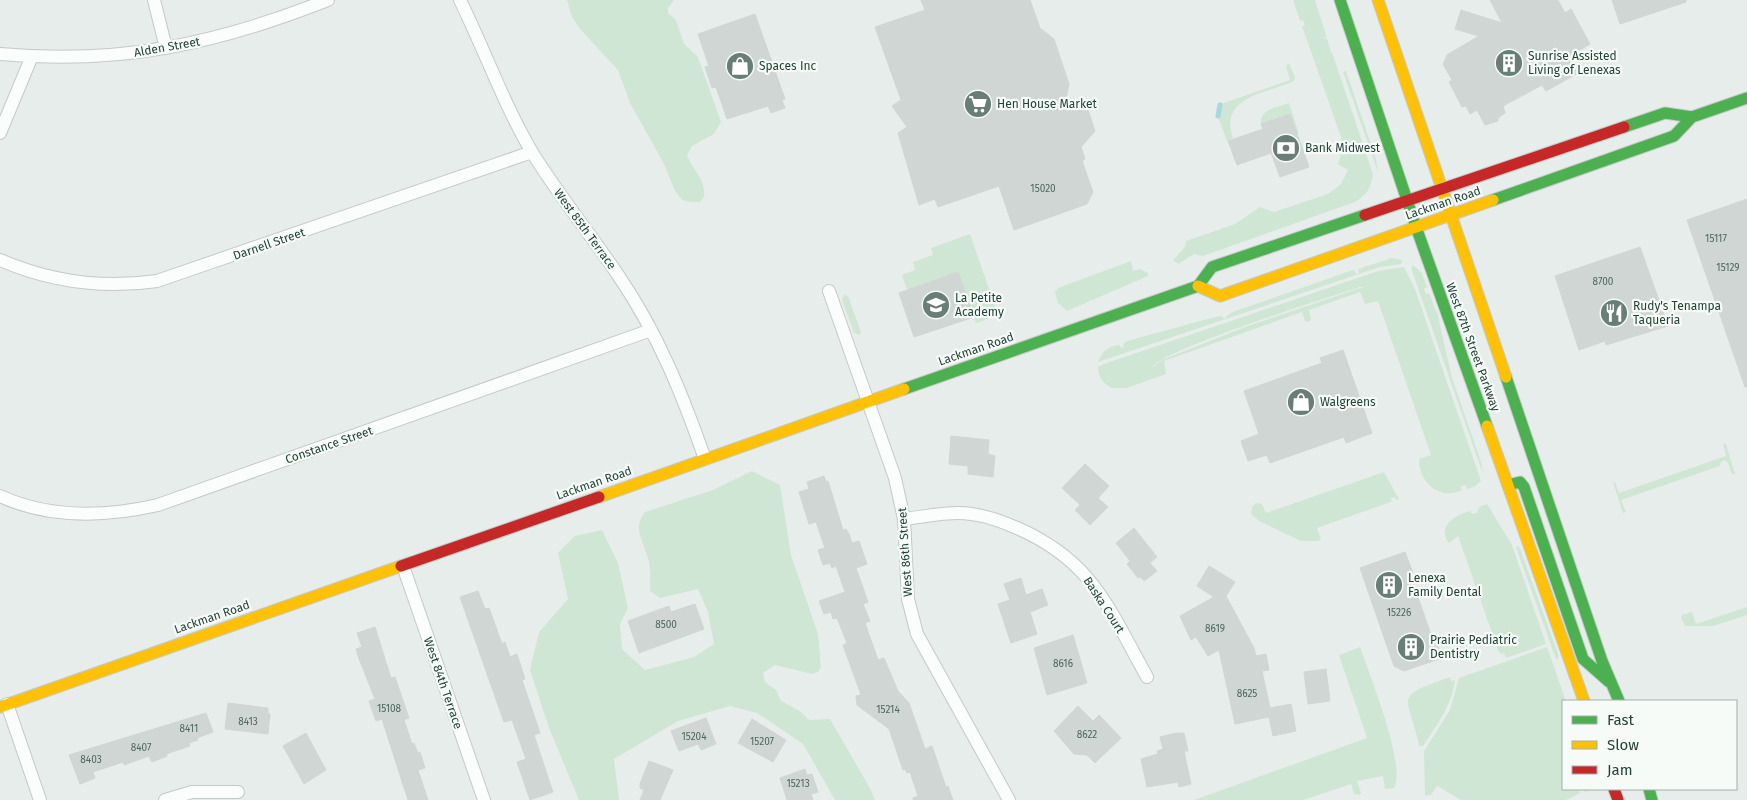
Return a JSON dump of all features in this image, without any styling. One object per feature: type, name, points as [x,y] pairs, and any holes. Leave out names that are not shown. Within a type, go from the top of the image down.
[{"type":"main road","name":"West 87th Street Parkway","points":[[1340,0],[1416,227],[1584,700]]},
{"type":"main road","name":"West 87th Street Parkway","points":[[1378,0],[1602,661],[1619,700]]},
{"type":"main road","name":"Lackman Road","points":[[3,706],[1198,286],[1212,267],[1665,113],[1692,117],[1747,98]]},
{"type":"main road","name":"Lackman Road","points":[[1198,286],[1220,296],[1674,136],[1692,117]]},
{"type":"main road","points":[[1508,485],[1520,482],[1524,487],[1583,659],[1592,669],[1614,686]]},
{"type":"street","points":[[154,0],[166,48]]},
{"type":"street","name":"Alden Street","points":[[0,54],[62,58],[111,56],[166,48],[222,37],[285,17],[328,0]]},
{"type":"street","name":"West 85th Terrace","points":[[460,0],[514,120],[532,152],[558,193],[621,278],[650,330],[679,386],[705,459]]},
{"type":"street","points":[[0,133],[32,56]]},
{"type":"street","name":"Darnell Street","points":[[0,260],[44,277],[88,285],[128,285],[157,281],[532,152]]},
{"type":"street","name":"West 86th Street","points":[[829,291],[895,478],[904,519],[908,599],[917,634],[1010,800]]},
{"type":"street","name":"Constance Street","points":[[0,496],[40,509],[65,513],[112,513],[158,505],[650,330]]},
{"type":"street","name":"Baska Court","points":[[904,519],[958,513],[981,517],[1009,525],[1057,548],[1091,581],[1147,676]]},
{"type":"street","name":"West 84th Terrace","points":[[403,566],[484,800]]},
{"type":"street","points":[[3,706],[40,800]]},
{"type":"street","points":[[165,800],[192,792],[238,792]]},
{"type":"green space","points":[[567,0],[674,0],[668,8],[668,13],[676,20],[684,44],[698,57],[721,122],[714,134],[692,146],[687,155],[703,185],[704,197],[700,202],[682,200],[675,191],[663,162],[630,103],[618,70],[580,29],[572,17]]},
{"type":"green space","points":[[1293,0],[1315,0],[1327,38],[1323,37],[1327,39],[1331,52],[1330,55],[1332,52],[1373,174],[1370,186],[1366,193],[1355,202],[1203,256],[1194,254],[1178,264],[1173,260],[1185,247],[1186,241],[1235,224],[1260,207],[1274,212],[1328,194],[1341,184],[1348,170],[1338,164],[1341,154],[1341,137],[1302,26],[1305,25],[1303,20],[1300,21]]},
{"type":"green space","points":[[1289,63],[1295,77],[1294,81],[1248,98],[1239,105],[1233,113],[1230,124],[1233,138],[1227,141],[1218,117],[1221,104],[1290,80],[1286,66]]},
{"type":"green space","points":[[1346,71],[1376,159],[1378,172],[1343,72]]},
{"type":"green space","points":[[1289,103],[1299,134],[1261,124],[1261,119],[1266,112]]},
{"type":"green space","points":[[970,234],[998,315],[976,323],[958,272],[907,290],[902,275],[915,270],[913,262],[933,255],[931,248]]},
{"type":"green space","points":[[1392,258],[1402,260],[1401,264],[1380,267],[1098,362],[1106,350],[1120,345],[1121,348],[1124,347],[1123,344],[1127,341],[1215,317],[1222,316],[1224,319],[1230,313],[1347,272],[1354,270],[1356,274],[1359,273],[1358,269]]},
{"type":"green space","points":[[1131,261],[1133,271],[1140,269],[1148,273],[1148,276],[1067,311],[1058,303],[1055,292],[1058,288]]},
{"type":"green space","points":[[1413,265],[1422,273],[1427,287],[1424,289],[1426,294],[1429,293],[1438,316],[1452,378],[1481,462],[1483,474],[1411,268]]},
{"type":"green space","points":[[1404,267],[1415,289],[1481,481],[1474,487],[1467,489],[1466,485],[1461,486],[1462,490],[1446,493],[1432,488],[1423,476],[1419,459],[1431,455],[1378,301],[1365,304],[1360,292],[1309,310],[1311,319],[1309,322],[1305,321],[1302,312],[1164,361],[1166,374],[1127,388],[1112,388],[1100,377],[1098,367],[1104,364],[1378,271]],"holes":[[[1360,287],[1365,288],[1360,288],[1245,327],[1163,360],[1215,336]]]},
{"type":"green space","points":[[844,295],[848,296],[861,332],[860,335],[854,333],[842,300]]},
{"type":"green space","points":[[1723,443],[1726,444],[1735,474],[1732,474],[1725,460],[1721,462],[1720,466],[1621,500],[1626,512],[1623,513],[1613,482],[1615,482],[1619,493],[1726,456]]},
{"type":"green space","points":[[752,471],[780,485],[791,555],[818,634],[821,667],[818,672],[812,674],[775,665],[763,673],[765,682],[776,690],[781,701],[800,711],[809,720],[830,719],[875,800],[835,800],[803,744],[757,713],[730,706],[678,721],[614,759],[619,800],[579,800],[549,728],[530,670],[539,632],[568,599],[558,553],[575,536],[602,530],[618,563],[628,608],[620,624],[622,649],[645,670],[694,657],[714,644],[708,612],[698,589],[660,598],[650,591],[649,562],[640,537],[639,525],[645,512],[713,490]]},
{"type":"green space","points":[[1384,472],[1399,499],[1391,498],[1392,501],[1388,503],[1317,528],[1321,539],[1318,541],[1301,541],[1259,521],[1251,514],[1252,507],[1256,503],[1262,504],[1266,513]]},
{"type":"green space","points":[[1487,504],[1512,545],[1546,644],[1506,658],[1504,653],[1501,654],[1498,650],[1458,536],[1449,543],[1445,531],[1446,526],[1454,518],[1471,511],[1472,514],[1477,513],[1479,507]]},
{"type":"green space","points":[[1519,546],[1558,654],[1558,659],[1556,659],[1516,547]]},
{"type":"green space","points":[[1747,607],[1747,615],[1713,626],[1685,626],[1681,618],[1682,615],[1692,612],[1696,624]]},
{"type":"green space","points":[[1360,647],[1391,741],[1397,777],[1394,788],[1385,789],[1383,776],[1357,781],[1361,793],[1359,795],[1354,794],[1351,784],[1303,800],[1194,800],[1367,738],[1339,655]]},
{"type":"green space","points":[[1547,647],[1566,700],[1562,700],[1562,790],[1579,790],[1580,793],[1566,800],[1461,800],[1437,786],[1431,795],[1425,796],[1424,751],[1450,710],[1459,678]]},
{"type":"green space","points":[[1450,677],[1451,681],[1455,680],[1451,698],[1423,746],[1419,746],[1408,700],[1418,689]]},
{"type":"building","name":"Hen House Market","points":[[921,0],[1030,0],[1040,28],[1054,39],[1069,84],[1066,99],[1085,101],[1095,131],[1081,147],[1085,159],[1082,161],[1093,192],[1087,204],[1014,230],[999,186],[938,207],[935,199],[919,205],[898,133],[907,127],[892,106],[901,100],[875,27],[925,10]]},
{"type":"building","name":"Sunrise Assisted Living of Lenexas","points":[[1490,0],[1558,0],[1565,13],[1571,9],[1590,44],[1578,51],[1574,62],[1580,72],[1546,91],[1542,85],[1503,106],[1505,113],[1498,118],[1498,121],[1485,125],[1477,110],[1470,114],[1466,106],[1462,107],[1449,82],[1452,80],[1443,64],[1447,55],[1479,36],[1455,29],[1461,10],[1502,23]]},
{"type":"building","points":[[1612,0],[1686,0],[1686,2],[1620,24]]},
{"type":"building","name":"Spaces Inc","points":[[755,14],[785,99],[782,100],[785,108],[771,113],[768,106],[727,119],[716,87],[712,88],[705,67],[709,66],[698,34]]},
{"type":"building","name":"Bank Midwest","points":[[1290,114],[1309,167],[1280,177],[1271,153],[1237,165],[1228,141],[1263,129],[1261,124]]},
{"type":"building","points":[[1747,199],[1747,387],[1745,387],[1687,220]]},
{"type":"building","points":[[1640,247],[1668,326],[1606,345],[1605,341],[1579,350],[1555,276]]},
{"type":"building","name":"La Petite Academy","points":[[958,272],[974,317],[914,337],[899,293]]},
{"type":"building","name":"Walgreens","points":[[1343,350],[1372,433],[1346,443],[1344,437],[1270,463],[1267,455],[1248,461],[1241,441],[1259,434],[1244,391],[1322,363],[1320,358]]},
{"type":"building","points":[[951,436],[989,440],[988,454],[995,456],[993,477],[968,474],[968,466],[949,464]]},
{"type":"building","points":[[1085,464],[1109,486],[1098,498],[1108,507],[1090,525],[1075,510],[1080,505],[1062,488]]},
{"type":"building","points":[[824,476],[826,482],[828,481],[843,530],[846,529],[852,543],[859,541],[867,564],[856,568],[868,602],[863,604],[870,621],[865,623],[878,660],[884,658],[898,691],[909,703],[925,749],[932,746],[946,787],[948,786],[953,800],[913,800],[913,798],[918,796],[910,772],[907,773],[905,769],[903,770],[889,729],[857,705],[856,696],[861,695],[843,645],[847,643],[837,618],[833,619],[831,612],[824,614],[819,601],[845,592],[836,566],[832,568],[830,563],[823,565],[818,550],[825,548],[816,522],[809,524],[799,492],[809,489],[807,482]]},
{"type":"building","points":[[1134,528],[1157,557],[1150,563],[1157,571],[1144,581],[1140,577],[1138,578],[1127,564],[1130,561],[1116,543]]},
{"type":"building","points":[[1405,552],[1413,573],[1410,574],[1431,635],[1434,634],[1442,658],[1404,671],[1394,666],[1360,568]]},
{"type":"building","points":[[1209,566],[1235,582],[1226,596],[1254,648],[1256,656],[1266,654],[1269,670],[1262,671],[1270,708],[1291,704],[1296,731],[1273,736],[1269,717],[1235,724],[1219,650],[1208,656],[1196,637],[1191,640],[1180,616],[1214,597],[1197,586]]},
{"type":"building","points":[[1021,578],[1026,595],[1042,589],[1048,605],[1030,612],[1037,634],[1011,643],[998,604],[1010,600],[1004,584]]},
{"type":"building","points":[[478,591],[485,609],[489,608],[502,644],[505,642],[510,657],[517,654],[525,679],[522,680],[540,733],[534,735],[553,792],[530,800],[517,762],[526,759],[512,720],[504,722],[460,597]]},
{"type":"building","points":[[695,604],[704,629],[639,653],[628,621],[669,606],[671,612]]},
{"type":"building","points":[[375,627],[391,678],[395,677],[409,718],[404,720],[412,744],[414,743],[418,753],[420,752],[425,768],[418,770],[428,800],[408,800],[382,719],[376,721],[369,701],[375,699],[356,649],[362,647],[357,633]]},
{"type":"building","points":[[1073,635],[1087,683],[1047,695],[1034,648]]},
{"type":"building","points":[[1326,669],[1330,701],[1308,704],[1304,672]]},
{"type":"building","points":[[228,703],[268,708],[268,714],[270,714],[268,734],[225,729]]},
{"type":"building","points":[[1078,706],[1093,721],[1099,715],[1121,738],[1095,763],[1087,755],[1074,754],[1054,731]]},
{"type":"building","points":[[206,713],[213,732],[197,738],[198,740],[189,743],[190,746],[166,754],[167,756],[152,762],[149,756],[124,765],[123,762],[93,772],[95,778],[80,784],[69,755]]},
{"type":"building","points":[[706,718],[716,744],[701,750],[698,744],[679,751],[671,731]]},
{"type":"building","points":[[752,719],[786,740],[773,762],[738,743]]},
{"type":"building","points":[[306,733],[326,770],[304,784],[283,746]]},
{"type":"building","points":[[1184,733],[1188,751],[1184,751],[1191,784],[1179,787],[1178,782],[1147,787],[1141,759],[1158,754],[1157,751],[1163,749],[1160,737]]},
{"type":"building","points":[[649,761],[673,770],[660,800],[640,800],[644,790],[640,788],[640,784]]},
{"type":"building","points":[[805,769],[807,775],[812,774],[818,792],[811,794],[813,800],[787,800],[780,778]]},
{"type":"waterway","points":[[1218,116],[1220,105]]},
{"type":"traffic: fast","points":[[1340,0],[1416,227],[1487,426]]},
{"type":"traffic: fast","points":[[1624,127],[1665,113],[1692,117],[1747,98]]},
{"type":"traffic: fast","points":[[1493,200],[1674,136],[1692,117]]},
{"type":"traffic: fast","points":[[904,389],[1198,286],[1212,267],[1365,215]]},
{"type":"traffic: fast","points":[[1506,377],[1602,661],[1619,700]]},
{"type":"traffic: fast","points":[[1508,485],[1520,482],[1524,487],[1583,659],[1609,682]]},
{"type":"traffic: fast","points":[[1649,790],[1652,800]]},
{"type":"traffic: slow","points":[[1378,0],[1506,377]]},
{"type":"traffic: slow","points":[[1198,286],[1220,296],[1493,200]]},
{"type":"traffic: slow","points":[[599,497],[904,389]]},
{"type":"traffic: slow","points":[[1487,426],[1584,700]]},
{"type":"traffic: slow","points":[[0,707],[401,566]]},
{"type":"traffic: jam","points":[[1365,215],[1624,127]]},
{"type":"traffic: jam","points":[[401,566],[599,497]]},
{"type":"traffic: jam","points":[[1614,790],[1618,800]]},
{"type":"place","name":"Sunrise Assisted Living of Lenexas","points":[[1509,63]]},
{"type":"place","name":"Spaces Inc","points":[[740,66]]},
{"type":"place","name":"Hen House Market","points":[[978,104]]},
{"type":"place","name":"Bank Midwest","points":[[1286,148]]},
{"type":"place","name":"La Petite Academy","points":[[936,305]]},
{"type":"place","name":"Rudy's Tenampa Taqueria","points":[[1614,313]]},
{"type":"place","name":"Walgreens","points":[[1301,402]]},
{"type":"place","name":"Lenexa Family Dental","points":[[1389,585]]},
{"type":"place","name":"Prairie Pediatric Dentistry","points":[[1411,647]]}]
